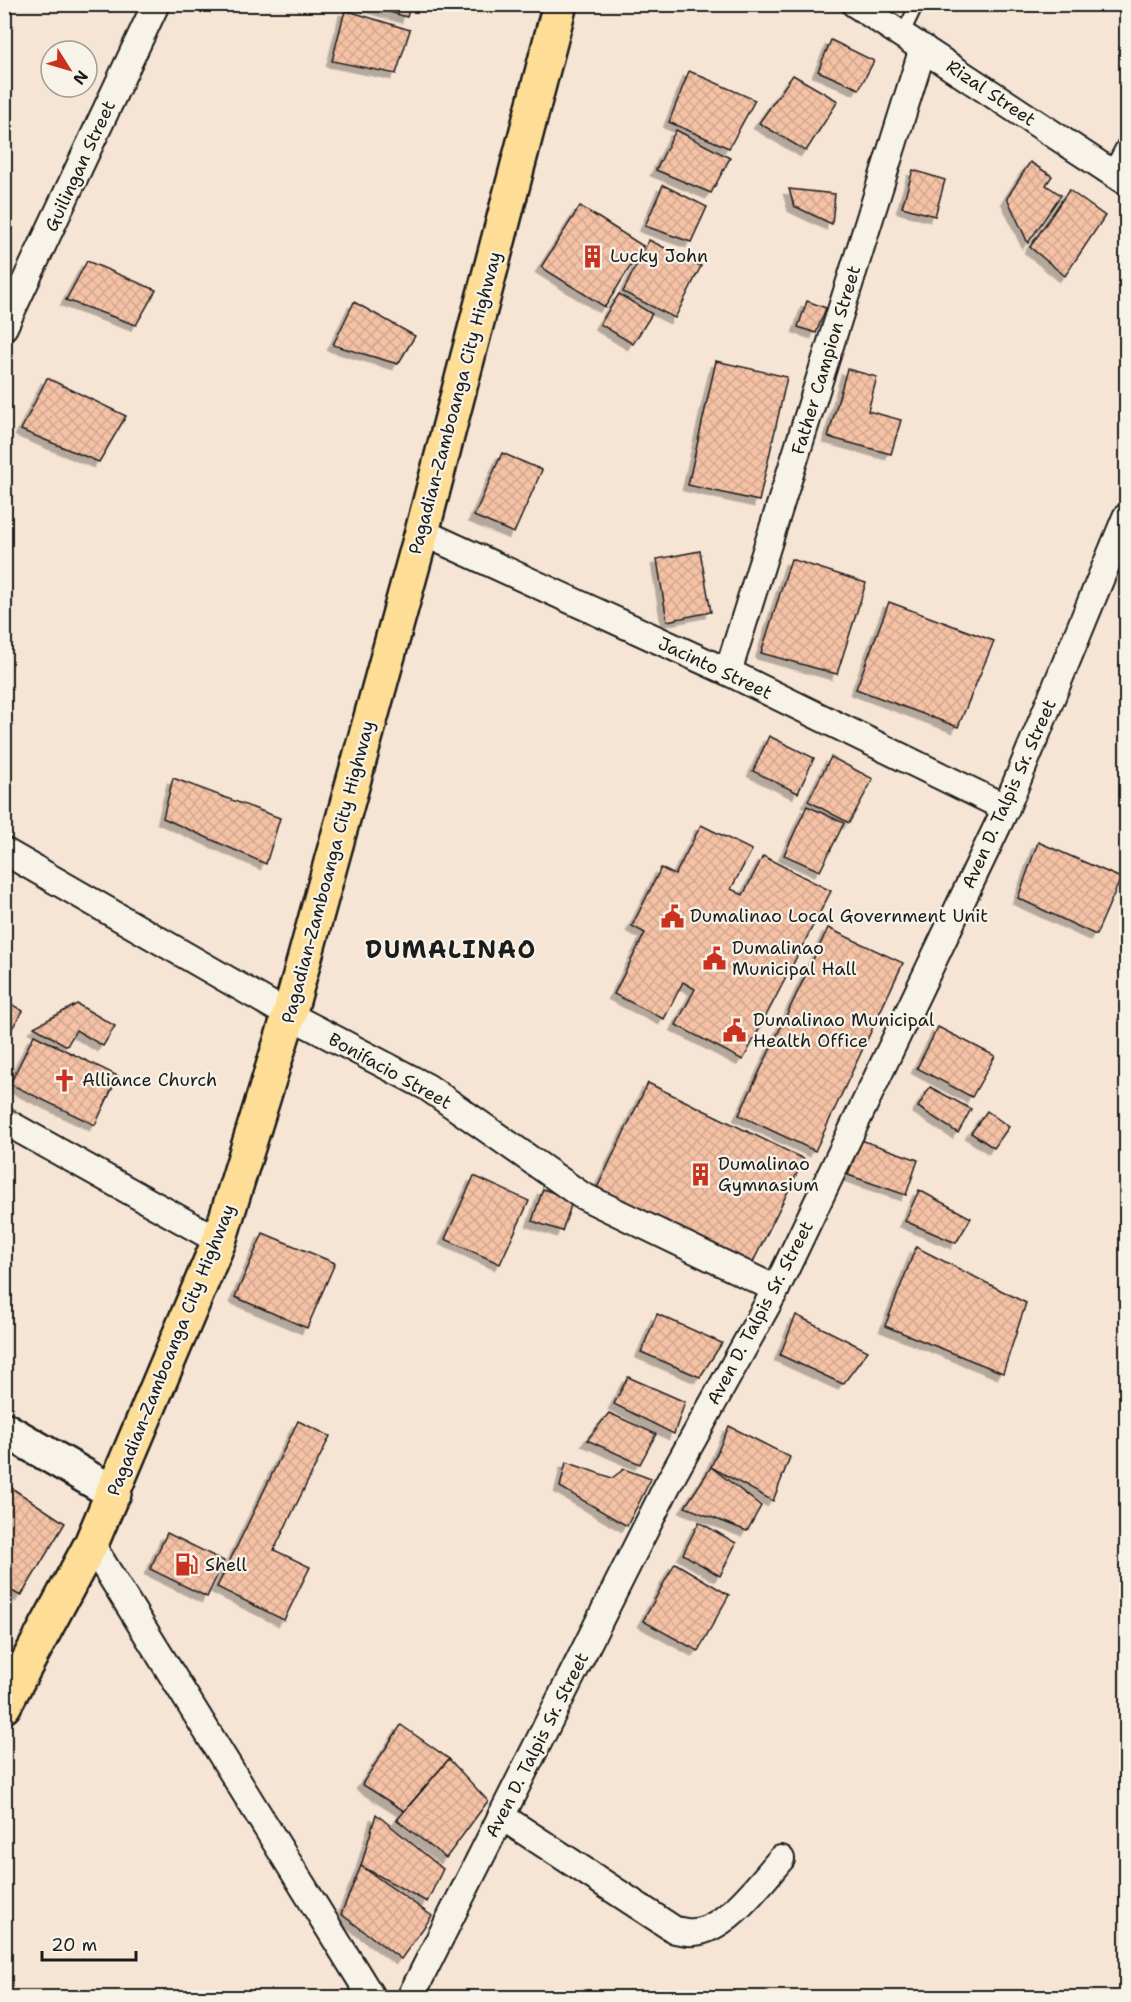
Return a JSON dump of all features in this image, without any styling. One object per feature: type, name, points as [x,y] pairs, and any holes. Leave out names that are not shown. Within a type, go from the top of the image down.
[{"type":"highway","name":"Pagadian-Zamboanga City Highway","points":[[4,1706],[91,1544],[219,1241],[289,1015],[422,532],[560,4]]},
{"type":"main road","points":[[4,1429],[114,1493]]},
{"type":"street","name":"Guilingan Street","points":[[4,327],[156,4]]},
{"type":"street","name":"Rizal Street","points":[[855,4],[1118,177]]},
{"type":"street","name":"Father Campion Street","points":[[728,672],[913,41]]},
{"type":"street","name":"Aven D. Talpis Sr. Street","points":[[410,1998],[666,1486],[776,1289],[1006,808],[1126,517]]},
{"type":"street","name":"Jacinto Street","points":[[422,532],[728,672],[1006,808]]},
{"type":"street","name":"Bonifacio Street","points":[[4,850],[289,1015],[427,1087],[581,1195],[776,1289]]},
{"type":"street","points":[[4,1121],[219,1241]]},
{"type":"street","points":[[91,1544],[372,1998]]},
{"type":"street","points":[[501,1816],[675,1930],[694,1933],[714,1926],[736,1908],[781,1859]]},
{"type":"lane","points":[[913,41],[917,4]]},
{"type":"lane","points":[[1118,177],[1126,140]]},
{"type":"building","points":[[362,4],[411,4],[407,17]]},
{"type":"building","points":[[345,10],[410,30],[396,74],[332,61]]},
{"type":"building","points":[[831,40],[874,61],[859,89],[818,71]]},
{"type":"building","points":[[689,71],[755,100],[729,148],[669,122]]},
{"type":"building","points":[[793,75],[838,101],[806,151],[759,123]]},
{"type":"building","points":[[676,130],[730,158],[711,193],[656,170]]},
{"type":"building","points":[[1030,162],[1052,176],[1046,185],[1061,195],[1028,243],[1007,198]]},
{"type":"building","points":[[913,170],[945,180],[935,216],[902,207]]},
{"type":"building","points":[[663,185],[707,207],[691,242],[645,226]]},
{"type":"building","points":[[789,189],[835,194],[832,224],[794,206]]},
{"type":"building","points":[[1069,190],[1105,216],[1065,276],[1030,247]]},
{"type":"building","name":"Lucky John","points":[[580,206],[643,246],[605,307],[541,267]]},
{"type":"building","points":[[649,240],[701,266],[675,318],[623,292]]},
{"type":"building","points":[[87,261],[156,290],[136,325],[66,300]]},
{"type":"building","points":[[619,294],[652,314],[633,344],[600,324]]},
{"type":"building","points":[[807,301],[826,308],[816,333],[798,327]]},
{"type":"building","points":[[354,302],[415,336],[398,364],[333,345]]},
{"type":"building","points":[[716,361],[787,377],[759,501],[688,485]]},
{"type":"building","points":[[847,369],[877,377],[868,411],[901,420],[891,454],[828,437]]},
{"type":"building","points":[[47,378],[126,416],[99,462],[21,430]]},
{"type":"building","points":[[502,453],[542,470],[514,533],[474,516]]},
{"type":"building","points":[[700,551],[711,612],[667,621],[657,559]]},
{"type":"building","points":[[791,559],[866,583],[837,674],[761,653]]},
{"type":"building","points":[[889,602],[994,641],[958,727],[856,689]]},
{"type":"building","points":[[769,736],[814,758],[798,793],[753,771]]},
{"type":"building","points":[[831,757],[873,779],[849,823],[808,801]]},
{"type":"building","points":[[173,778],[280,818],[266,864],[163,818]]},
{"type":"building","points":[[807,806],[844,823],[820,871],[784,855]]},
{"type":"building","name":"Dumalinao Municipal Hall","points":[[701,825],[752,850],[731,889],[743,895],[763,856],[831,891],[743,1060],[676,1025],[695,989],[683,982],[664,1019],[614,994],[645,933],[632,926],[661,868],[675,875]]},
{"type":"building","points":[[1038,842],[1121,878],[1096,935],[1018,898]]},
{"type":"building","points":[[828,928],[903,963],[815,1151],[739,1115]]},
{"type":"building","points":[[4,1000],[23,1011],[4,1041]]},
{"type":"building","points":[[77,1004],[115,1026],[103,1046],[76,1030],[67,1046],[34,1027]]},
{"type":"building","points":[[938,1027],[995,1056],[972,1097],[917,1068]]},
{"type":"building","name":"Alliance Church","points":[[34,1035],[118,1076],[95,1125],[10,1084]]},
{"type":"building","name":"Dumalinao Gymnasium","points":[[648,1083],[804,1159],[752,1264],[597,1188]]},
{"type":"building","points":[[930,1087],[971,1109],[958,1133],[918,1107]]},
{"type":"building","points":[[987,1111],[1009,1127],[994,1148],[971,1133]]},
{"type":"building","points":[[861,1140],[918,1160],[906,1195],[848,1175]]},
{"type":"building","points":[[474,1176],[529,1201],[500,1264],[445,1239]]},
{"type":"building","points":[[543,1189],[573,1200],[562,1231],[532,1221]]},
{"type":"building","points":[[919,1190],[971,1218],[956,1243],[905,1221]]},
{"type":"building","points":[[263,1233],[335,1263],[307,1328],[235,1297]]},
{"type":"building","points":[[916,1247],[1026,1303],[1003,1373],[885,1326]]},
{"type":"building","points":[[657,1314],[722,1343],[700,1377],[641,1352]]},
{"type":"building","points":[[796,1315],[868,1351],[843,1384],[780,1355]]},
{"type":"building","points":[[628,1377],[685,1402],[674,1434],[614,1404]]},
{"type":"building","points":[[609,1413],[656,1434],[640,1464],[587,1440]]},
{"type":"building","points":[[298,1421],[330,1436],[274,1550],[310,1567],[284,1620],[217,1587]]},
{"type":"building","points":[[729,1426],[790,1457],[773,1501],[711,1467]]},
{"type":"building","points":[[566,1462],[612,1478],[624,1469],[651,1479],[627,1526],[560,1487]]},
{"type":"building","points":[[711,1467],[761,1506],[747,1531],[685,1507]]},
{"type":"building","points":[[4,1483],[65,1523],[21,1596],[4,1587]]},
{"type":"building","points":[[699,1522],[736,1543],[720,1576],[683,1554]]},
{"type":"building","name":"Shell","points":[[167,1533],[224,1561],[207,1597],[150,1569]]},
{"type":"building","points":[[675,1563],[729,1595],[698,1651],[643,1621]]},
{"type":"building","points":[[401,1725],[449,1759],[404,1811],[362,1784]]},
{"type":"building","points":[[449,1759],[488,1801],[446,1858],[397,1820]]},
{"type":"building","points":[[376,1814],[443,1869],[427,1902],[361,1866]]},
{"type":"building","points":[[361,1866],[432,1916],[401,1959],[341,1914]]},
{"type":"place","name":"Lucky John","points":[[592,256]]},
{"type":"place","name":"Dumalinao Local Government Unit","points":[[672,916]]},
{"type":"place","name":"Dumalinao Municipal Hall","points":[[714,958]]},
{"type":"place","name":"Dumalinao Municipal Health Office","points":[[735,1030]]},
{"type":"place","name":"Alliance Church","points":[[64,1080]]},
{"type":"place","name":"Dumalinao Gymnasium","points":[[700,1174]]},
{"type":"place","name":"Shell","points":[[187,1565]]},
{"type":"district","name":"DUMALINAO","points":[[451,950]]}]
